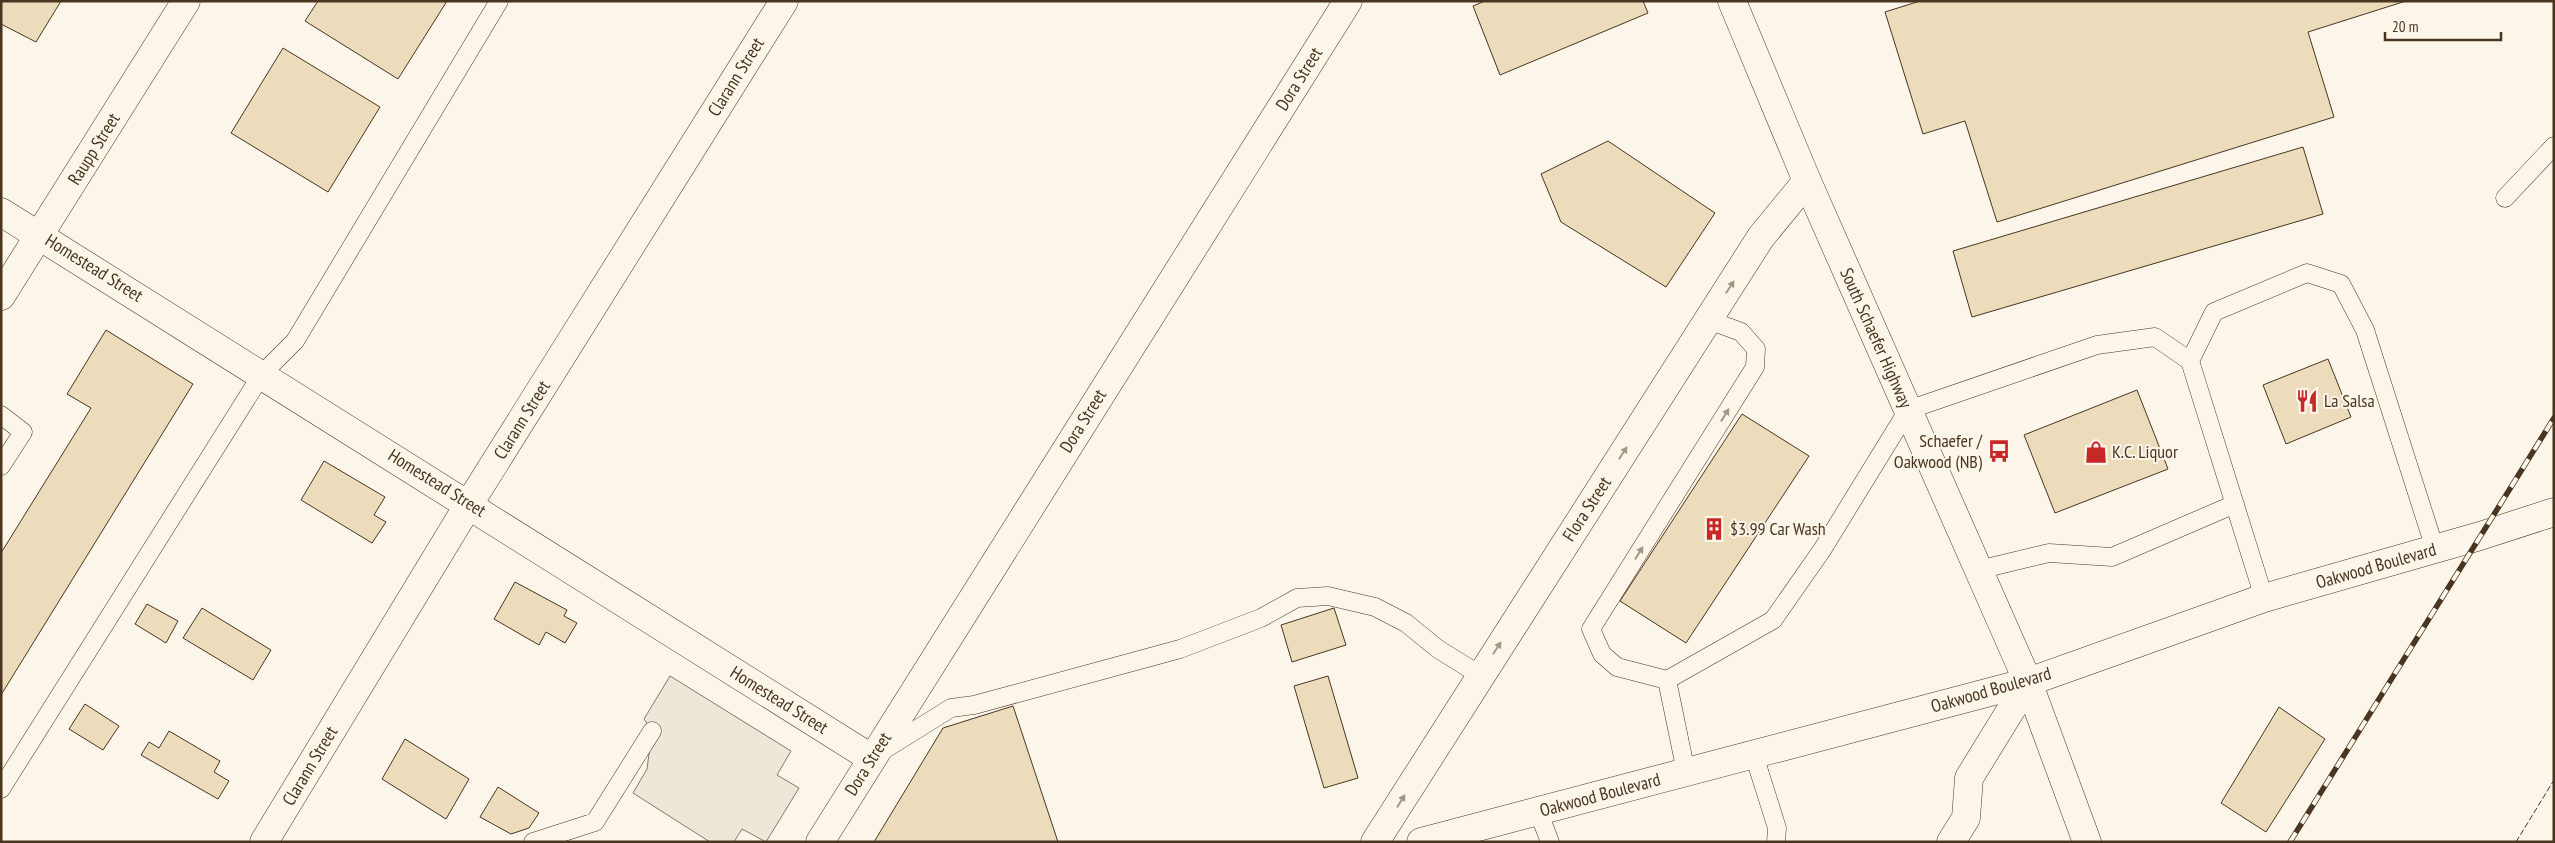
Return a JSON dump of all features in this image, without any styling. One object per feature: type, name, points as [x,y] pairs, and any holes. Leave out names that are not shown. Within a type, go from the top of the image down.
[{"type":"street","name":"Raupp Street","points":[[1,296],[186,1]]},
{"type":"street","name":"Clarann Street","points":[[264,842],[469,504],[784,1]]},
{"type":"street","name":"Dora Street","points":[[820,842],[1348,1]]},
{"type":"street","name":"South Schaefer Highway","points":[[1736,3],[1807,181],[2028,682],[2087,842]]},
{"type":"street","name":"Flora Street","points":[[1375,842],[1480,675],[1762,237],[1807,181]]},
{"type":"street","name":"Homestead Street","points":[[1,212],[40,234],[871,758]]},
{"type":"street","name":"Oakwood Boulevard","points":[[1421,842],[2028,682],[2264,598],[2554,512]]},
{"type":"street","points":[[1951,842],[1966,818],[1968,778],[2028,682]]},
{"type":"lane","points":[[1,789],[262,374],[295,341],[499,1]]},
{"type":"lane","points":[[2505,198],[2554,146]]},
{"type":"lane","points":[[2190,361],[2214,312],[2307,273],[2341,284],[2365,330],[2434,549]]},
{"type":"lane","points":[[1709,320],[1741,332],[1756,349],[1755,367],[1592,628],[1602,654],[1617,667],[1667,680],[1773,620],[1822,550],[1908,410],[2097,345],[2155,337],[2190,361],[2264,598]]},
{"type":"lane","points":[[1,415],[23,432],[1,466]]},
{"type":"lane","points":[[1978,570],[2049,553],[2112,557],[2235,504]]},
{"type":"lane","points":[[871,758],[951,708],[974,705],[1180,649],[1261,618],[1297,598],[1328,596],[1375,607],[1406,623],[1438,649],[1480,675]]},
{"type":"lane","points":[[1667,680],[1686,772]]},
{"type":"lane","points":[[533,842],[595,822],[652,731]]},
{"type":"lane","points":[[1754,755],[1777,828],[1776,842]]},
{"type":"lane","points":[[1538,811],[1550,842]]},
{"type":"shaded area","points":[[670,676],[791,751],[777,775],[799,788],[766,842],[742,829],[734,842],[710,842],[633,793],[647,769],[652,731],[644,719]]},
{"type":"building","points":[[1,1],[61,1],[36,42],[1,24]]},
{"type":"building","points":[[318,1],[447,1],[398,79],[305,21]]},
{"type":"building","points":[[1485,1],[1643,1],[1648,13],[1500,75],[1473,6]]},
{"type":"building","points":[[1920,1],[2406,1],[2308,32],[2334,117],[1997,222],[1965,121],[1923,134],[1885,12]]},
{"type":"building","points":[[283,48],[380,107],[328,192],[231,133]]},
{"type":"building","points":[[1608,141],[1715,213],[1666,287],[1561,222],[1541,174]]},
{"type":"building","points":[[2303,147],[2323,214],[1972,317],[1953,251]]},
{"type":"building","points":[[106,330],[193,384],[1,695],[1,553],[91,408],[67,394]]},
{"type":"building","name":"La Salsa","points":[[2328,359],[2351,417],[2286,444],[2263,385]]},
{"type":"building","name":"K.C. Liquor","points":[[2137,390],[2168,469],[2055,513],[2024,435]]},
{"type":"building","name":"$3.99 Car Wash","points":[[1742,414],[1809,456],[1686,643],[1620,601]]},
{"type":"building","points":[[324,461],[385,497],[374,515],[386,522],[372,543],[301,500]]},
{"type":"building","points":[[515,582],[567,610],[564,616],[577,623],[565,643],[546,632],[539,645],[494,619]]},
{"type":"building","points":[[147,604],[178,621],[166,643],[135,624]]},
{"type":"building","points":[[202,608],[271,650],[253,680],[183,638]]},
{"type":"building","points":[[1334,608],[1346,645],[1292,662],[1281,625]]},
{"type":"building","points":[[1328,676],[1358,778],[1324,788],[1294,686]]},
{"type":"building","points":[[85,704],[119,726],[103,750],[69,729]]},
{"type":"building","points":[[1013,706],[1058,842],[874,842],[943,728]]},
{"type":"building","points":[[2279,707],[2325,739],[2266,832],[2221,803]]},
{"type":"building","points":[[169,731],[220,761],[214,772],[229,781],[218,799],[141,755],[149,742],[159,748]]},
{"type":"building","points":[[405,739],[469,779],[446,819],[382,779]]},
{"type":"building","points":[[498,787],[539,813],[529,828],[511,834],[480,817]]},
{"type":"railway","points":[[2290,842],[2554,418]]},
{"type":"fence","points":[[2516,842],[2554,780]]},
{"type":"place","name":"La Salsa","points":[[2307,401]]},
{"type":"place","name":"Schaefer / Oakwood (NB)","points":[[1999,451]]},
{"type":"place","name":"K.C. Liquor","points":[[2096,452]]},
{"type":"place","name":"$3.99 Car Wash","points":[[1714,529]]}]
